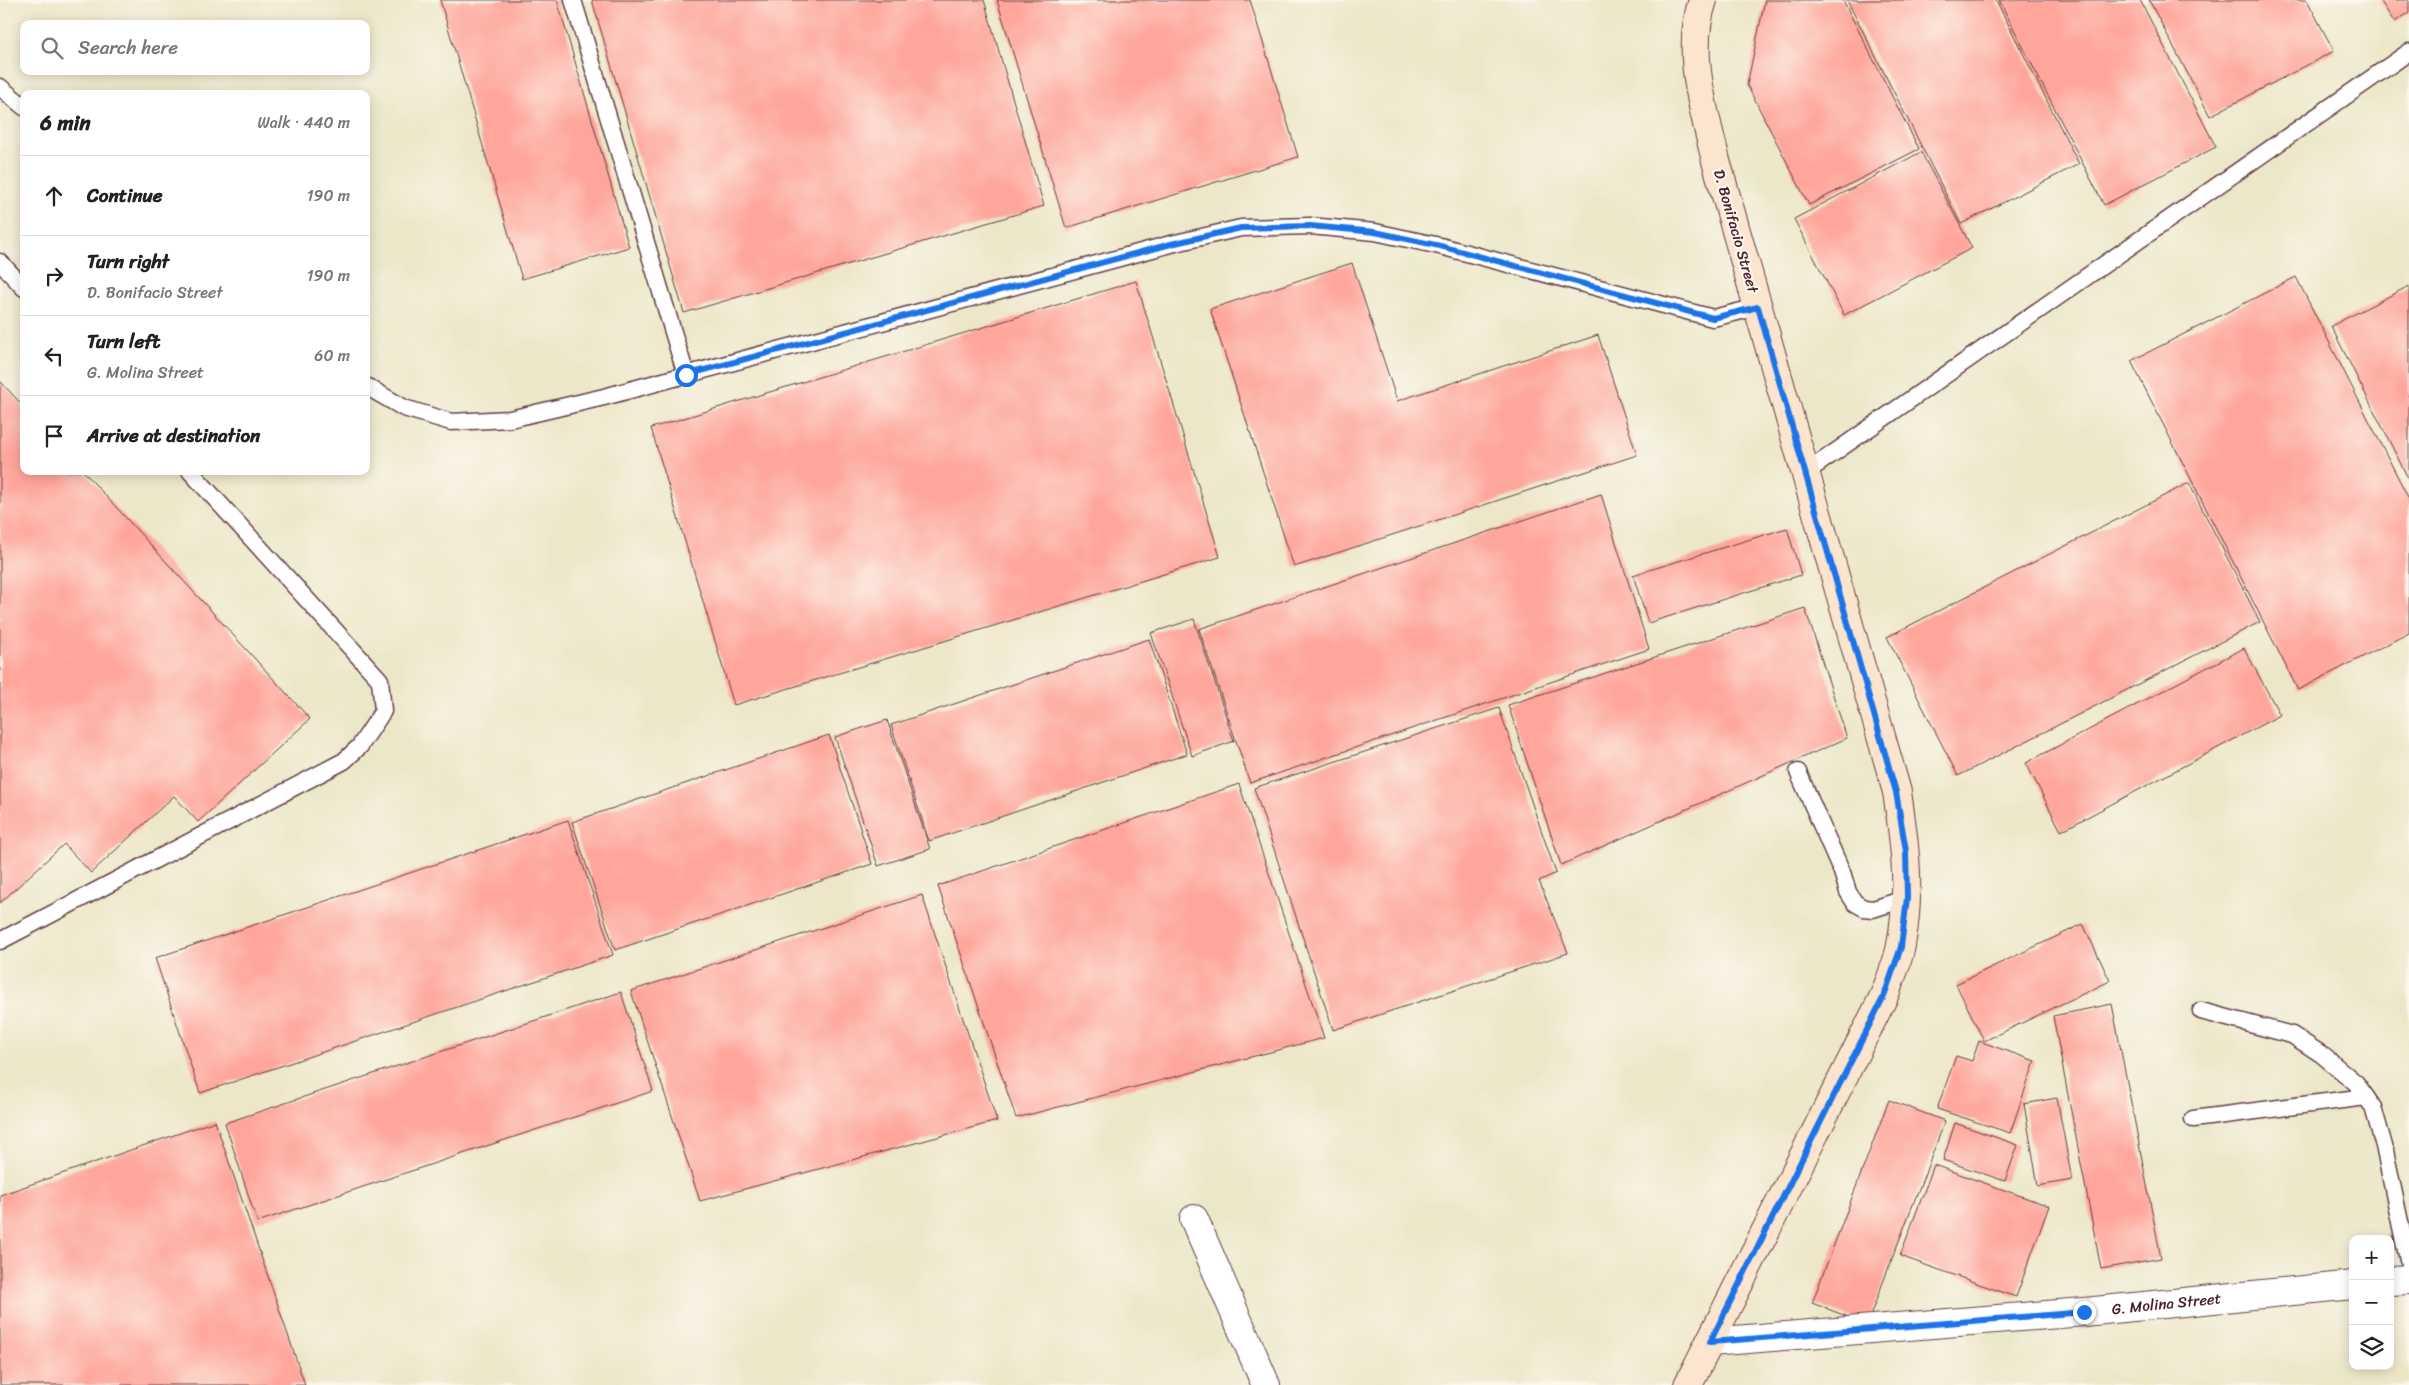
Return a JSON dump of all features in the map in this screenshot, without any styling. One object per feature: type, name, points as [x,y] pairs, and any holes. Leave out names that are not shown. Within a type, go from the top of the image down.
[{"type":"main road","name":"D. Bonifacio Street","points":[[1688,1385],[1884,996],[1901,947],[1907,898],[1906,851],[1896,792],[1716,161],[1702,102],[1696,64],[1696,32],[1703,0]]},
{"type":"street","points":[[1194,1219],[1266,1385]]},
{"type":"street","points":[[2394,1281],[2409,1280]]},
{"type":"street","name":"G. Molina Street","points":[[1710,1342],[2074,1313],[2349,1285]]},
{"type":"lane","points":[[573,0],[686,375]]},
{"type":"lane","points":[[1805,473],[2409,52]]},
{"type":"lane","points":[[0,87],[20,104]]},
{"type":"lane","points":[[370,388],[404,408],[451,422],[510,419],[686,375],[1171,244],[1241,228],[1310,226],[1375,232],[1440,246],[1713,318],[1758,307]]},
{"type":"lane","points":[[0,262],[20,284]]},
{"type":"lane","points":[[0,941],[344,761],[360,746],[383,711],[380,680],[194,475]]},
{"type":"lane","points":[[1798,772],[1842,872],[1848,892],[1855,902],[1864,908],[1873,909],[1907,898]]},
{"type":"lane","points":[[2201,1011],[2292,1035],[2321,1054],[2356,1083],[2373,1107],[2384,1146],[2409,1265]]},
{"type":"lane","points":[[2193,1119],[2366,1097]]},
{"type":"building","points":[[440,0],[557,0],[629,247],[522,279]]},
{"type":"building","points":[[592,0],[984,0],[1044,206],[684,313]]},
{"type":"building","points":[[997,0],[1250,0],[1298,157],[1066,228]]},
{"type":"building","points":[[1765,0],[1843,0],[1919,149],[1809,205],[1747,85]]},
{"type":"building","points":[[1847,0],[1996,0],[2079,164],[1961,224]]},
{"type":"building","points":[[1999,0],[2140,0],[2216,147],[2104,205]]},
{"type":"building","points":[[2149,0],[2307,0],[2334,51],[2210,116]]},
{"type":"building","points":[[2380,0],[2409,0],[2409,13],[2394,22]]},
{"type":"building","points":[[1921,152],[1972,248],[1844,315],[1794,219]]},
{"type":"building","points":[[1352,263],[1397,401],[1598,335],[1637,455],[1294,567],[1210,309]]},
{"type":"building","points":[[2296,277],[2409,499],[2409,633],[2298,690],[2131,361]]},
{"type":"building","points":[[1136,281],[1220,557],[734,705],[651,428]]},
{"type":"building","points":[[2409,286],[2409,480],[2331,326]]},
{"type":"building","points":[[0,381],[20,403],[20,475],[87,475],[310,719],[198,822],[174,796],[91,873],[64,844],[0,903]]},
{"type":"building","points":[[2189,483],[2260,622],[1958,776],[1887,637]]},
{"type":"building","points":[[1601,494],[1649,649],[1250,783],[1199,629]]},
{"type":"building","points":[[1787,528],[1801,575],[1648,623],[1633,575]]},
{"type":"building","points":[[1805,608],[1847,738],[1561,865],[1508,705]]},
{"type":"building","points":[[1194,619],[1234,741],[1192,756],[1151,633]]},
{"type":"building","points":[[1149,639],[1187,754],[929,841],[891,725]]},
{"type":"building","points":[[2244,648],[2280,715],[2061,831],[2026,763]]},
{"type":"building","points":[[1499,708],[1556,873],[1539,881],[1568,953],[1333,1030],[1254,788]]},
{"type":"building","points":[[887,720],[930,849],[878,866],[835,737]]},
{"type":"building","points":[[829,735],[872,864],[615,950],[572,822]]},
{"type":"building","points":[[1239,784],[1324,1038],[1016,1118],[938,886]]},
{"type":"building","points":[[568,820],[613,955],[200,1093],[155,958]]},
{"type":"building","points":[[922,895],[997,1121],[700,1201],[631,991]]},
{"type":"building","points":[[2083,924],[2110,981],[1984,1041],[1956,984]]},
{"type":"building","points":[[621,992],[653,1091],[257,1222],[225,1123]]},
{"type":"building","points":[[2112,1004],[2161,1258],[2101,1269],[2053,1016]]},
{"type":"building","points":[[1979,1041],[2035,1061],[2010,1133],[1937,1109],[1956,1056],[1972,1061]]},
{"type":"building","points":[[2057,1098],[2072,1180],[2038,1186],[2024,1104]]},
{"type":"building","points":[[1889,1100],[1945,1121],[1867,1324],[1812,1303]]},
{"type":"building","points":[[215,1121],[305,1385],[0,1385],[0,1195]]},
{"type":"building","points":[[1955,1123],[2018,1145],[2005,1181],[1943,1160]]},
{"type":"building","points":[[1934,1165],[2049,1206],[2016,1297],[1900,1256]]},
{"type":"route","points":[[686,375],[1171,244],[1241,228],[1310,226],[1375,232],[1440,246],[1713,318],[1758,307],[1896,792],[1906,851],[1907,898],[1901,947],[1884,996],[1710,1342],[2084,1312]]}]
